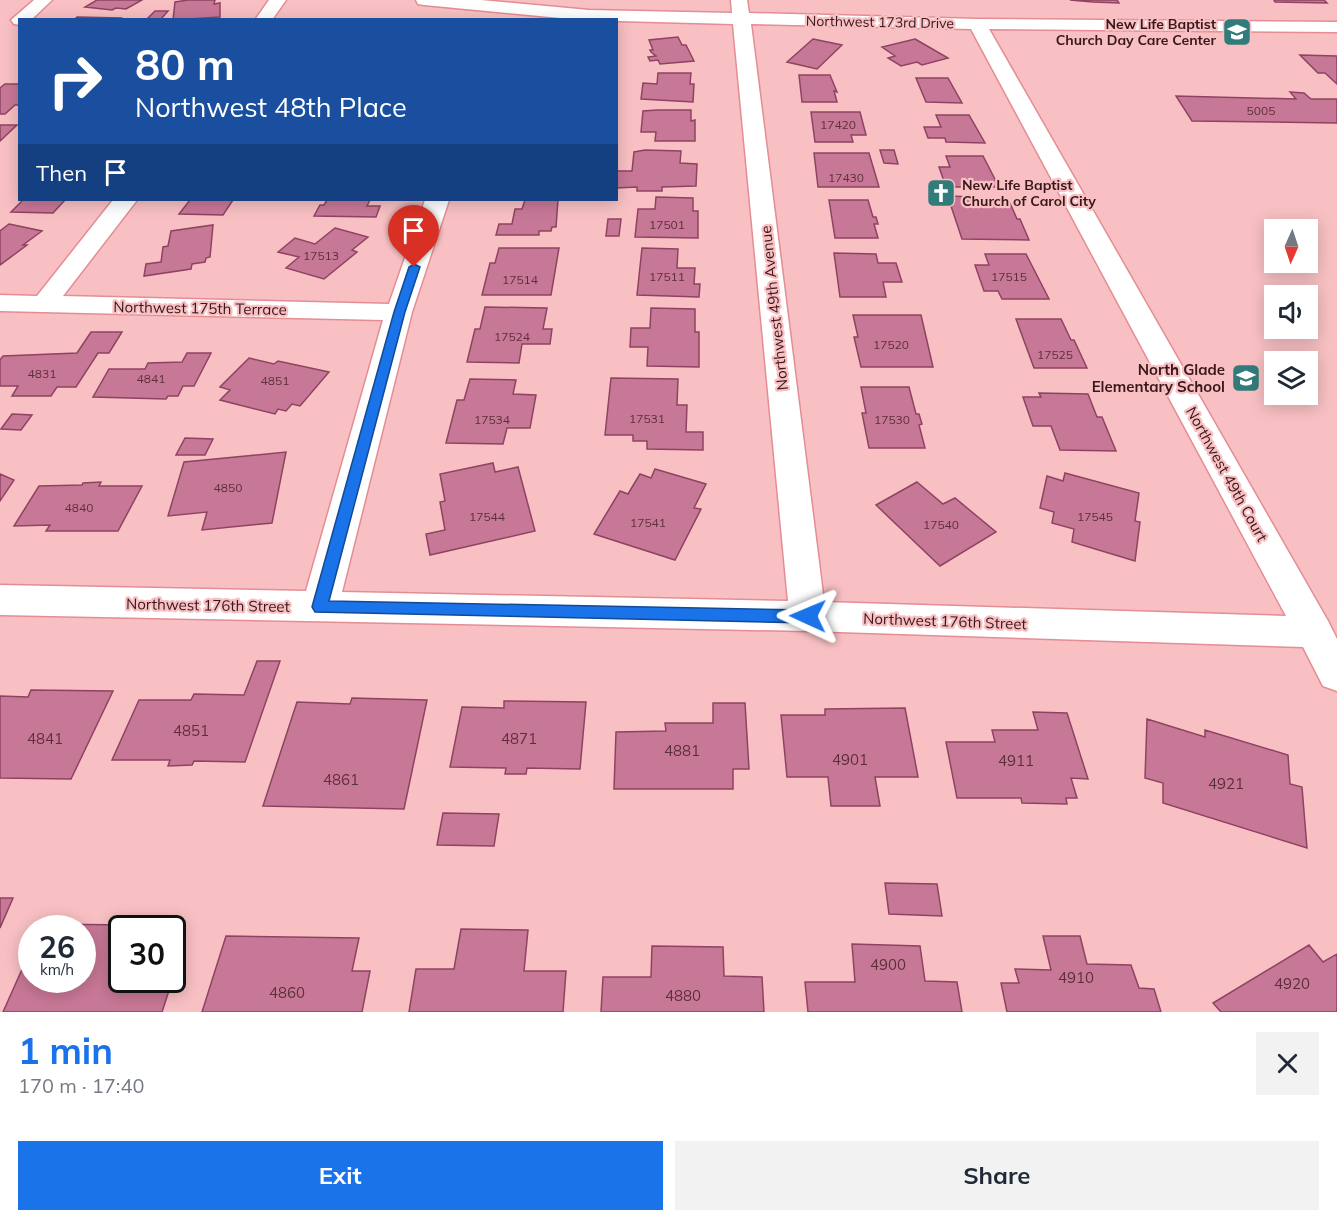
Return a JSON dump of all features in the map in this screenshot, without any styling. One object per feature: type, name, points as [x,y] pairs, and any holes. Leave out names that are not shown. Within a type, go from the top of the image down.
[{"type":"street","points":[[22,18],[44,0]]},
{"type":"street","points":[[264,18],[278,0]]},
{"type":"street","name":"Northwest 173rd Drive","points":[[424,0],[500,9],[589,15],[740,10],[977,24],[1337,27]]},
{"type":"street","name":"Northwest 49th Avenue","points":[[740,10],[808,616]]},
{"type":"street","name":"Northwest 49th Court","points":[[977,24],[1337,674]]},
{"type":"street","points":[[44,304],[124,201]]},
{"type":"street","points":[[320,607],[399,312],[437,201]]},
{"type":"street","name":"Northwest 175th Terrace","points":[[0,303],[399,312]]},
{"type":"street","name":"Northwest 176th Street","points":[[0,600],[808,616],[1315,632]]},
{"type":"building","points":[[97,0],[142,0],[126,9],[85,7]]},
{"type":"building","points":[[215,0],[214,4],[220,3],[220,17],[173,18],[175,2]]},
{"type":"building","points":[[1070,0],[1117,0],[1119,3],[1093,2]]},
{"type":"building","points":[[1274,0],[1324,0],[1327,3],[1275,2]]},
{"type":"building","points":[[155,11],[168,11],[162,18],[148,18]]},
{"type":"building","points":[[678,37],[682,45],[686,45],[694,61],[660,64],[658,60],[650,61],[648,57],[656,56],[650,50],[653,50],[649,40]]},
{"type":"building","points":[[813,39],[842,45],[817,69],[787,62]]},
{"type":"building","points":[[915,39],[948,58],[922,65],[917,62],[901,66],[888,58],[895,56],[882,47]]},
{"type":"building","points":[[1300,55],[1337,56],[1337,84],[1325,73],[1318,73]]},
{"type":"building","points":[[658,73],[691,73],[690,84],[694,84],[693,102],[641,99],[643,83],[657,84]]},
{"type":"building","points":[[799,75],[830,75],[837,92],[834,91],[837,102],[802,102]]},
{"type":"building","points":[[916,78],[948,78],[962,103],[926,102]]},
{"type":"building","points":[[5,84],[18,84],[18,105],[5,114],[0,114],[0,88]]},
{"type":"building","points":[[1290,92],[1304,93],[1311,99],[1337,99],[1337,123],[1192,121],[1176,96],[1296,99]]},
{"type":"building","points":[[691,110],[691,121],[695,120],[695,141],[655,141],[656,132],[641,132],[643,111]]},
{"type":"building","points":[[811,112],[860,112],[866,135],[851,135],[853,142],[815,142]]},
{"type":"building","points":[[936,115],[969,115],[985,143],[946,142],[945,138],[928,138],[924,127],[941,127]]},
{"type":"building","points":[[0,125],[17,125],[0,141]]},
{"type":"building","points":[[880,150],[894,150],[898,164],[884,163]]},
{"type":"building","points":[[681,151],[680,163],[697,164],[696,186],[662,187],[662,191],[637,191],[637,187],[618,188],[618,171],[632,171],[634,152]]},
{"type":"building","points":[[814,153],[869,153],[879,187],[818,187]]},
{"type":"building","points":[[946,156],[983,156],[999,187],[946,187],[939,167],[950,167]]},
{"type":"building","points":[[951,196],[972,197],[974,203],[1010,203],[1029,240],[962,239],[950,203],[953,203]]},
{"type":"building","points":[[656,197],[693,198],[693,211],[698,211],[698,238],[635,237],[638,209],[655,209]]},
{"type":"building","points":[[829,200],[868,200],[873,217],[876,217],[878,224],[874,224],[878,238],[835,238]]},
{"type":"building","points":[[22,201],[64,201],[53,213],[11,212]]},
{"type":"building","points":[[189,201],[232,201],[223,215],[179,214]]},
{"type":"building","points":[[326,201],[370,201],[367,206],[380,206],[376,217],[314,216],[320,205],[324,205]]},
{"type":"building","points":[[525,201],[558,201],[556,227],[552,227],[551,231],[539,231],[539,235],[496,235],[499,224],[512,224],[515,209],[522,209]]},
{"type":"building","points":[[608,219],[621,219],[619,236],[606,236]]},
{"type":"building","points":[[9,224],[42,231],[0,265],[0,231]]},
{"type":"building","points":[[213,225],[210,257],[206,258],[205,262],[192,264],[191,269],[144,276],[146,264],[161,262],[163,247],[168,246],[171,231]]},
{"type":"building","points":[[335,228],[368,237],[352,250],[357,252],[324,279],[286,268],[299,257],[278,252],[295,238],[315,244]]},
{"type":"building","points":[[499,248],[559,248],[551,295],[482,295],[490,263],[495,263]]},
{"type":"building","points":[[642,248],[678,249],[677,268],[695,268],[694,284],[700,284],[699,297],[637,295]]},
{"type":"building","points":[[834,253],[876,254],[878,263],[896,263],[902,282],[883,282],[886,297],[840,297]]},
{"type":"building","points":[[985,254],[1026,254],[1049,299],[1002,299],[998,291],[984,291],[975,265],[989,265]]},
{"type":"building","points":[[485,307],[547,308],[543,329],[552,329],[550,344],[522,344],[519,363],[467,362],[475,329],[480,329]]},
{"type":"building","points":[[651,308],[695,309],[695,332],[699,332],[699,367],[647,366],[648,347],[630,347],[631,328],[650,328]]},
{"type":"building","points":[[853,315],[921,315],[933,367],[861,367],[854,337],[858,337]]},
{"type":"building","points":[[1016,319],[1061,319],[1087,368],[1034,368]]},
{"type":"building","points":[[91,332],[122,332],[109,353],[98,353],[76,387],[57,387],[51,396],[12,396],[18,386],[0,386],[0,360],[3,356],[77,353]]},
{"type":"building","points":[[187,353],[211,353],[194,386],[183,386],[178,396],[168,396],[166,399],[93,397],[109,369],[145,369],[148,363],[182,362]]},
{"type":"building","points":[[249,358],[274,364],[278,361],[329,372],[300,406],[292,404],[286,411],[278,409],[275,414],[220,400],[230,390],[220,387]]},
{"type":"building","points":[[611,378],[678,379],[677,405],[687,405],[686,432],[703,432],[703,450],[647,449],[647,441],[633,441],[633,435],[605,435]]},
{"type":"building","points":[[470,379],[516,380],[513,394],[536,395],[530,428],[507,428],[503,444],[446,443],[457,400],[464,400]]},
{"type":"building","points":[[861,387],[909,387],[916,414],[919,414],[922,424],[919,425],[925,448],[869,448],[862,413],[866,413]]},
{"type":"building","points":[[1039,393],[1088,394],[1097,417],[1102,417],[1116,451],[1060,450],[1051,426],[1033,426],[1023,397],[1041,397]]},
{"type":"building","points":[[12,414],[32,415],[21,430],[1,429]]},
{"type":"building","points":[[185,438],[213,439],[205,455],[176,455]]},
{"type":"building","points":[[286,452],[272,523],[202,530],[207,512],[168,516],[184,462]]},
{"type":"building","points":[[493,463],[495,472],[518,467],[535,531],[430,555],[426,534],[445,530],[440,502],[445,501],[440,474]]},
{"type":"building","points":[[655,469],[706,484],[694,508],[701,509],[675,560],[594,534],[620,491],[628,494],[640,474],[651,478]]},
{"type":"building","points":[[1065,473],[1139,493],[1135,521],[1140,522],[1135,561],[1072,542],[1074,529],[1052,523],[1054,512],[1040,508],[1047,476],[1063,481]]},
{"type":"building","points":[[0,474],[14,480],[0,501]]},
{"type":"building","points":[[101,482],[99,486],[142,486],[118,531],[46,531],[50,525],[14,526],[39,486]]},
{"type":"building","points":[[917,482],[943,504],[955,498],[996,532],[940,566],[876,505]]},
{"type":"building","points":[[257,661],[280,661],[245,762],[194,761],[192,765],[168,766],[170,760],[112,760],[139,700],[191,700],[194,694],[244,695]]},
{"type":"building","points":[[31,690],[113,691],[71,779],[0,778],[0,696],[28,697]]},
{"type":"building","points":[[352,698],[427,700],[404,809],[263,806],[297,702],[350,704]]},
{"type":"building","points":[[504,701],[586,702],[580,769],[527,768],[526,774],[505,774],[506,768],[450,767],[462,707],[504,708]]},
{"type":"building","points":[[713,703],[745,703],[749,769],[733,769],[733,789],[614,789],[616,732],[666,731],[665,723],[713,723]]},
{"type":"building","points":[[905,708],[918,777],[875,777],[880,806],[831,806],[828,777],[787,777],[781,715],[825,715],[825,709]]},
{"type":"building","points":[[1033,712],[1067,713],[1088,779],[1071,778],[1077,798],[1066,798],[1067,804],[1022,803],[1021,798],[957,798],[946,742],[995,742],[992,730],[1038,730]]},
{"type":"building","points":[[1147,719],[1205,737],[1205,730],[1288,755],[1290,784],[1302,787],[1307,848],[1163,803],[1163,783],[1145,778]]},
{"type":"building","points":[[443,813],[499,814],[494,846],[437,845]]},
{"type":"building","points":[[885,883],[937,884],[942,916],[889,914]]},
{"type":"building","points":[[0,898],[13,898],[0,928]]},
{"type":"building","points":[[96,925],[108,925],[108,993],[168,993],[162,1012],[3,1012],[18,978],[18,993],[96,993]]},
{"type":"building","points":[[461,929],[528,930],[524,971],[566,971],[563,1012],[409,1012],[416,969],[454,969]]},
{"type":"building","points":[[226,936],[359,938],[352,971],[370,971],[362,1012],[202,1012]]},
{"type":"building","points":[[1043,936],[1080,936],[1087,964],[1131,965],[1139,988],[1154,989],[1161,1012],[1007,1012],[1001,983],[1019,983],[1015,969],[1051,970]]},
{"type":"building","points":[[852,944],[920,946],[925,981],[957,982],[962,1012],[808,1012],[805,982],[855,982]]},
{"type":"building","points":[[1309,945],[1323,962],[1337,954],[1337,1012],[1221,1012],[1213,1003]]},
{"type":"building","points":[[652,946],[723,947],[724,976],[762,977],[764,1012],[601,1012],[603,977],[651,977]]},
{"type":"place","name":"New Life Baptist Church Day Care Center","points":[[1237,32]]},
{"type":"place","name":"New Life Baptist Church of Carol City","points":[[941,193]]},
{"type":"place","name":"North Glade Elementary School","points":[[1246,378]]},
{"type":"route","points":[[414,267],[399,312],[320,607],[808,616]]}]
